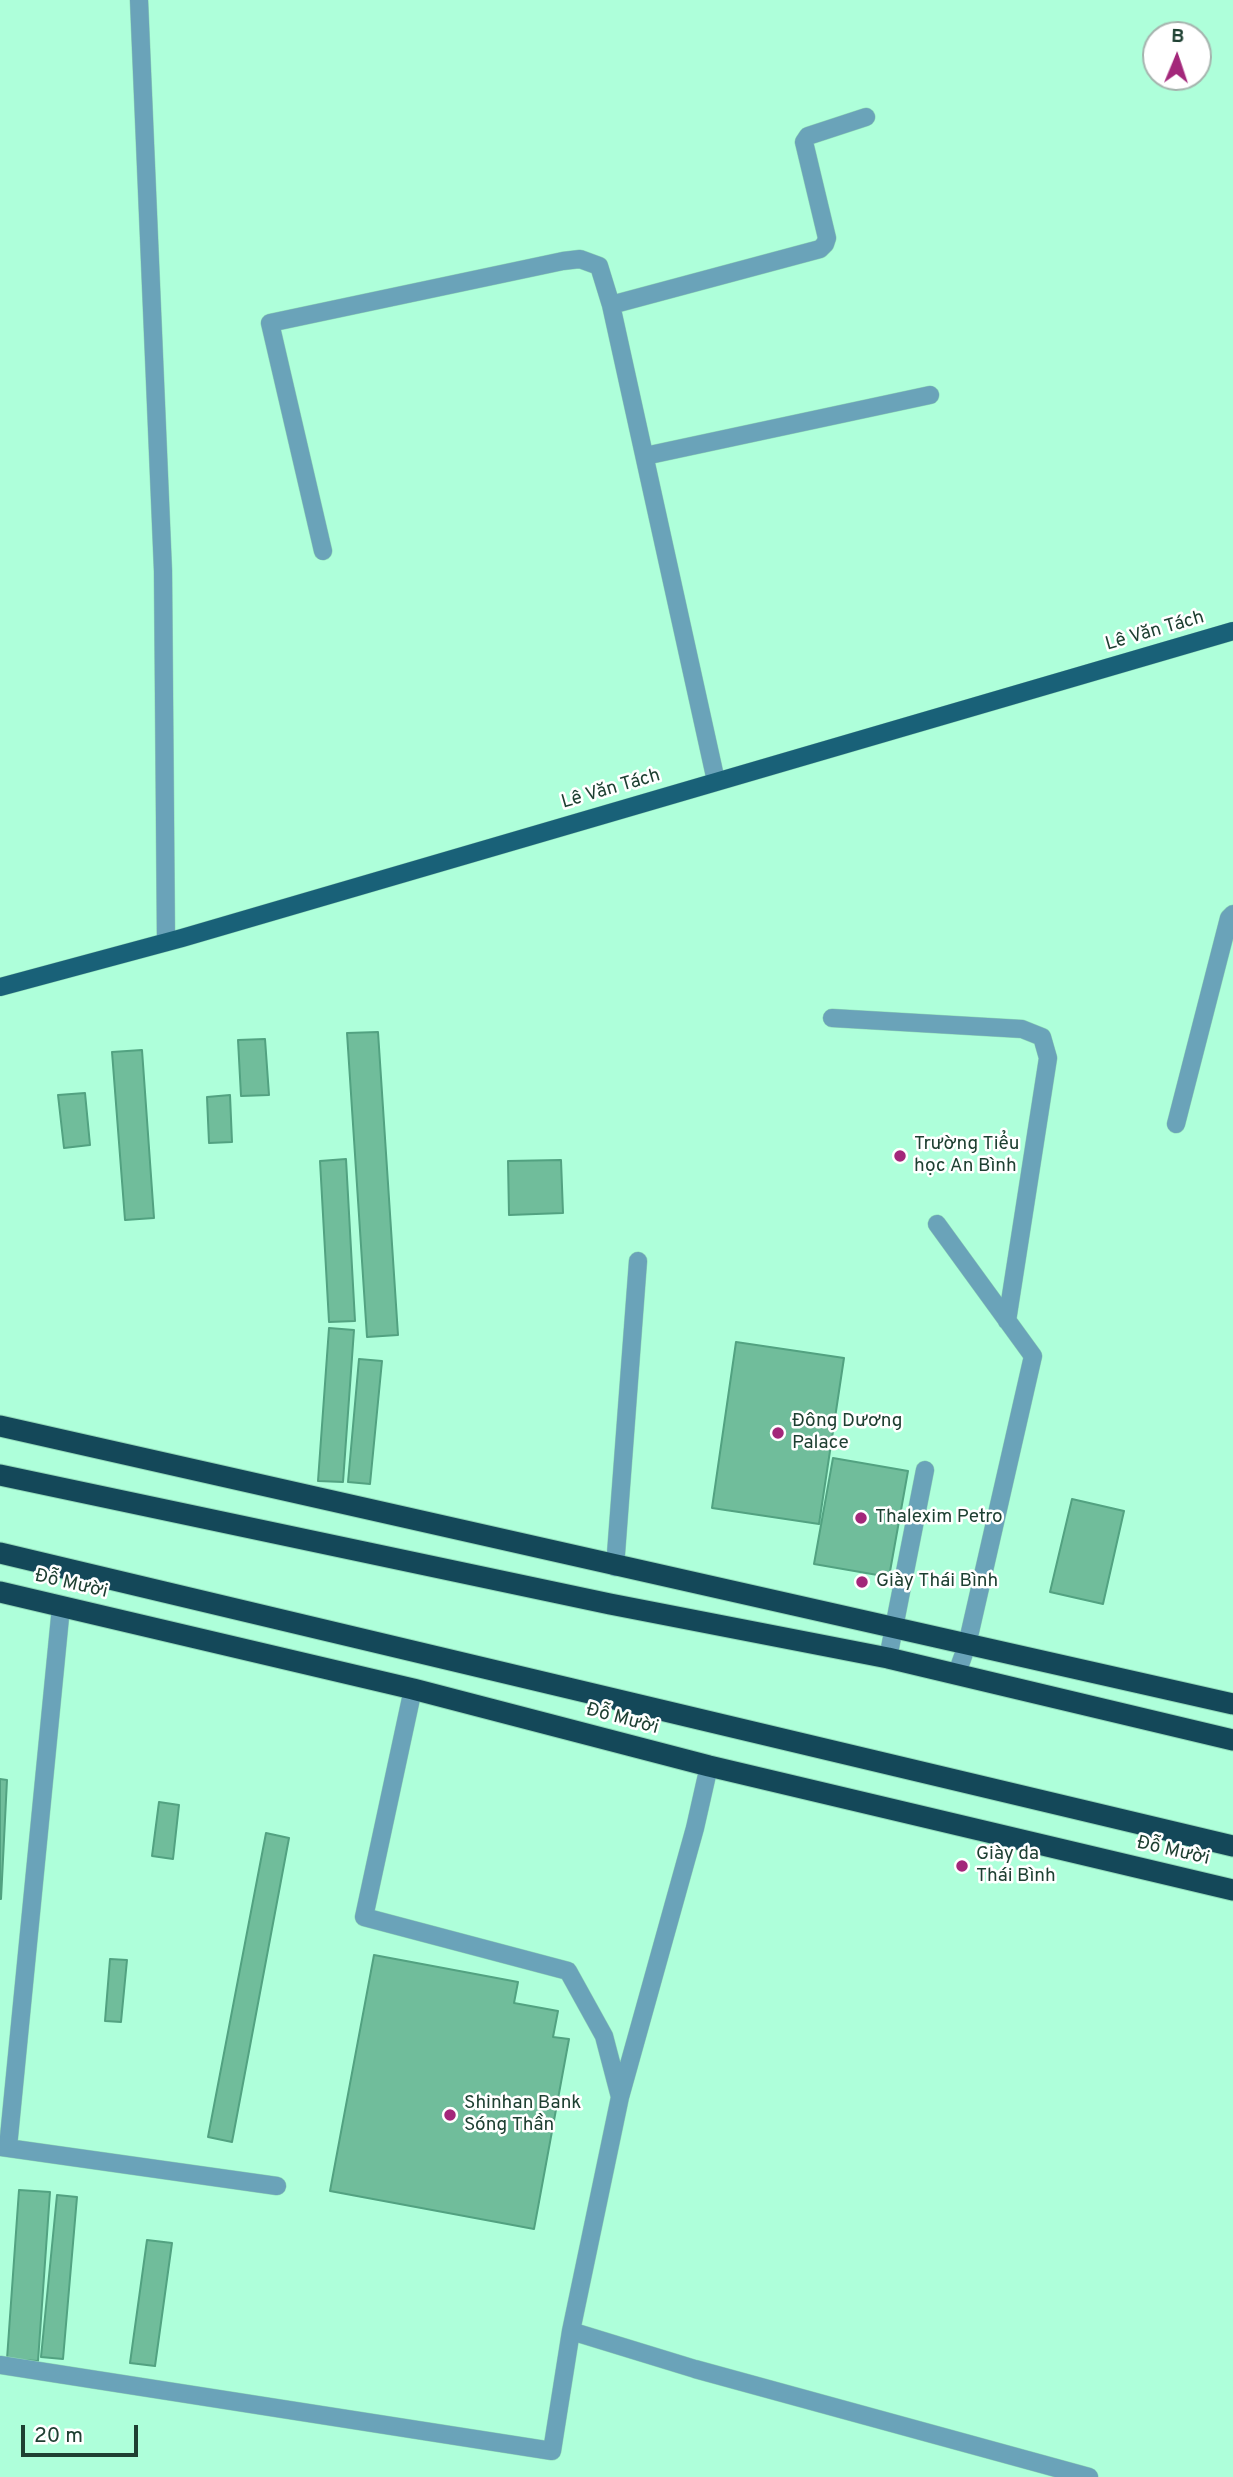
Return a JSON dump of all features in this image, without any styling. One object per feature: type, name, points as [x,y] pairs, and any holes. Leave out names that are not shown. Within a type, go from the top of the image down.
[{"type":"highway","points":[[0,1426],[615,1567],[1233,1704]]},
{"type":"highway","points":[[0,1475],[610,1604],[888,1658],[1233,1740]]},
{"type":"highway","name":"Đỗ Mười","points":[[0,1553],[304,1628],[1233,1846]]},
{"type":"highway","name":"Đỗ Mười","points":[[0,1592],[413,1689],[709,1766],[1233,1890]]},
{"type":"main road","name":"Lê Văn Tách","points":[[0,987],[166,942],[1233,631]]},
{"type":"street","points":[[139,0],[163,571],[166,942]]},
{"type":"street","points":[[611,305],[820,249],[827,238],[804,142],[808,136],[866,117]]},
{"type":"street","points":[[323,551],[270,323],[563,261],[580,259],[599,267],[611,305],[716,781]]},
{"type":"street","points":[[645,456],[930,395]]},
{"type":"street","points":[[1176,1124],[1229,918],[1233,914]]},
{"type":"street","points":[[832,1018],[1022,1029],[1042,1037],[1048,1058],[1007,1321]]},
{"type":"street","points":[[937,1224],[1033,1356],[967,1645],[957,1673]]},
{"type":"street","points":[[615,1567],[638,1261]]},
{"type":"street","points":[[888,1658],[925,1470]]},
{"type":"street","points":[[61,1607],[4,2147],[278,2186]]},
{"type":"street","points":[[413,1689],[364,1917],[568,1971],[604,2036],[620,2097]]},
{"type":"street","points":[[0,2365],[552,2451],[572,2331],[620,2097],[695,1828],[709,1766]]},
{"type":"street","points":[[572,2331],[695,2369],[1089,2477]]},
{"type":"building","points":[[378,1032],[398,1335],[367,1337],[347,1033]]},
{"type":"building","points":[[265,1039],[269,1095],[241,1096],[238,1040]]},
{"type":"building","points":[[142,1050],[154,1218],[125,1220],[112,1052]]},
{"type":"building","points":[[85,1093],[90,1145],[64,1148],[58,1095]]},
{"type":"building","points":[[230,1095],[232,1142],[209,1143],[207,1097]]},
{"type":"building","points":[[346,1159],[355,1321],[329,1322],[320,1161]]},
{"type":"building","points":[[561,1160],[563,1213],[509,1215],[508,1161]]},
{"type":"building","points":[[329,1328],[354,1330],[343,1482],[318,1481]]},
{"type":"building","name":"Đông Dương Palace","points":[[736,1342],[844,1358],[819,1524],[712,1508]]},
{"type":"building","points":[[359,1359],[382,1361],[370,1484],[348,1482]]},
{"type":"building","name":"Thalexim Petro","points":[[833,1458],[908,1471],[889,1577],[814,1564]]},
{"type":"building","points":[[1072,1499],[1124,1511],[1103,1604],[1050,1592]]},
{"type":"building","points":[[0,1779],[7,1780],[1,1899],[0,1899]]},
{"type":"building","points":[[159,1802],[179,1805],[173,1859],[152,1856]]},
{"type":"building","points":[[266,1833],[289,1838],[232,2142],[208,2137]]},
{"type":"building","name":"Shinhan Bank Sóng Thần","points":[[374,1955],[518,1982],[514,2003],[558,2011],[553,2037],[569,2039],[534,2229],[330,2191]]},
{"type":"building","points":[[110,1959],[127,1960],[121,2022],[105,2021]]},
{"type":"building","points":[[19,2190],[50,2192],[38,2361],[7,2359]]},
{"type":"building","points":[[57,2195],[77,2197],[63,2359],[41,2357]]},
{"type":"building","points":[[147,2240],[172,2243],[155,2366],[130,2363]]},
{"type":"place","name":"Trường Tiểu học An Bình","points":[[900,1156]]},
{"type":"place","name":"Đông Dương Palace","points":[[778,1433]]},
{"type":"place","name":"Thalexim Petro","points":[[861,1518]]},
{"type":"place","name":"Giày Thái Bình","points":[[862,1582]]},
{"type":"place","name":"Giày da Thái Bình","points":[[962,1866]]},
{"type":"place","name":"Shinhan Bank Sóng Thần","points":[[450,2115]]}]
